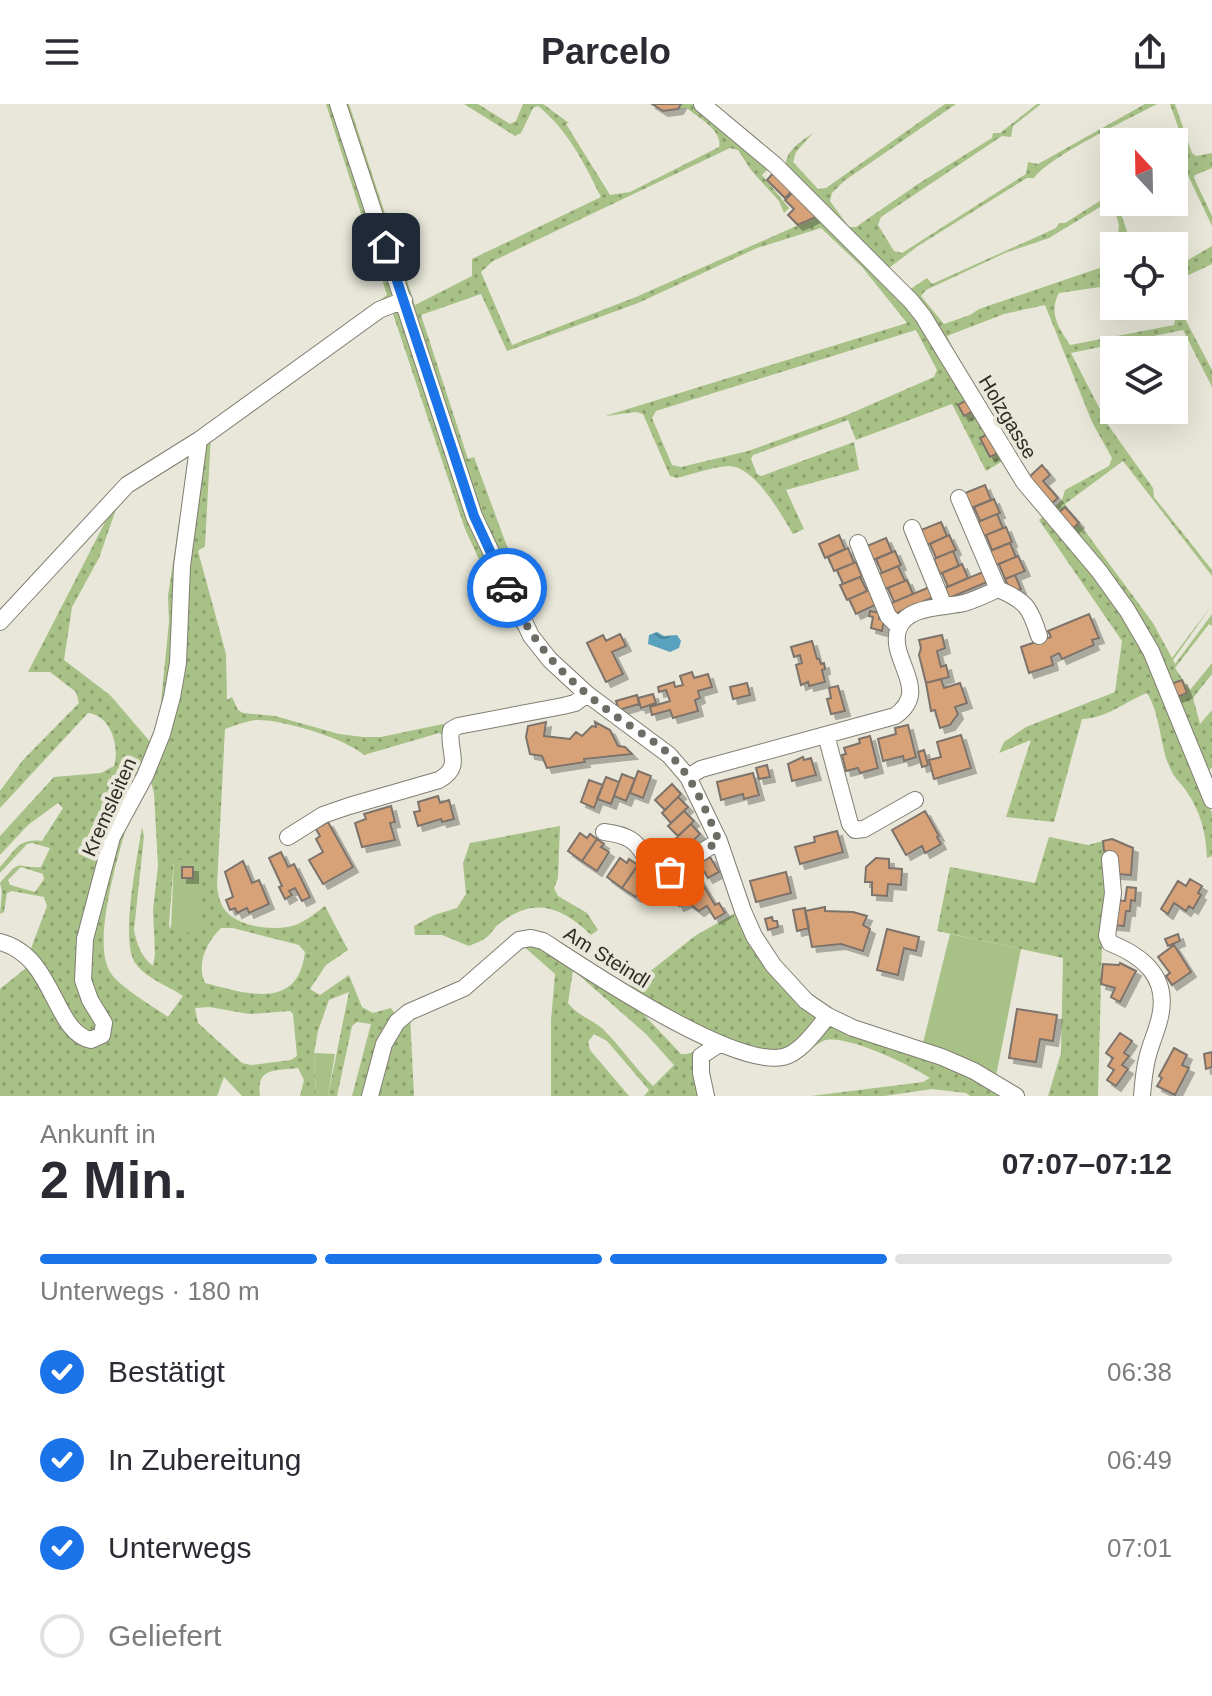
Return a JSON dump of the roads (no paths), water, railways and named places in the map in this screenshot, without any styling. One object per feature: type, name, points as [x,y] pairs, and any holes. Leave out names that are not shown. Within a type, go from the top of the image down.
[{"type":"street","points":[[338,104],[474,516],[531,636],[550,660],[587,694],[669,755],[688,777],[719,841],[754,936],[788,983],[806,1001],[853,1028],[942,1057],[974,1071],[1016,1096]]},
{"type":"street","name":"Holzgasse","points":[[702,104],[775,165],[923,316],[1024,482],[1099,571],[1135,624],[1151,651],[1212,800]]},
{"type":"street","points":[[0,622],[127,485],[199,440],[379,310],[404,300]]},
{"type":"street","name":"Kremsleiten","points":[[0,942],[33,960],[78,1034],[91,1040],[102,1035],[104,1023],[90,1000],[83,980],[85,939],[112,837],[145,776],[162,734],[172,697],[178,663],[182,566],[199,440]]},
{"type":"street","points":[[959,498],[998,589],[1025,603],[1033,614],[1039,636]]},
{"type":"street","points":[[912,528],[944,606]]},
{"type":"street","points":[[858,543],[888,616],[899,627]]},
{"type":"street","points":[[688,777],[701,769],[895,716],[908,703],[909,684],[896,640],[899,627],[907,617],[920,611],[965,603],[998,589]]},
{"type":"street","points":[[288,837],[323,815],[450,774],[454,764],[451,730],[458,726],[563,706],[575,703],[587,694]]},
{"type":"street","points":[[826,735],[850,824],[855,830],[864,829],[915,800]]},
{"type":"street","points":[[604,832],[623,834],[642,848],[650,865],[662,874],[719,841]]},
{"type":"street","points":[[1110,859],[1113,893],[1107,936],[1110,943],[1142,959],[1151,970],[1162,999],[1160,1017],[1146,1061],[1142,1096]]},
{"type":"street","name":"Am Steindl","points":[[370,1096],[384,1044],[397,1022],[409,1012],[464,988],[519,940],[531,938],[543,941],[624,994],[719,1044],[758,1055],[786,1056],[796,1050],[828,1016]]},
{"type":"street","points":[[706,1096],[701,1056],[719,1044]]},
{"type":"water","points":[[657,632],[664,636],[677,635],[681,641],[679,648],[670,652],[648,644],[649,635]]}]
